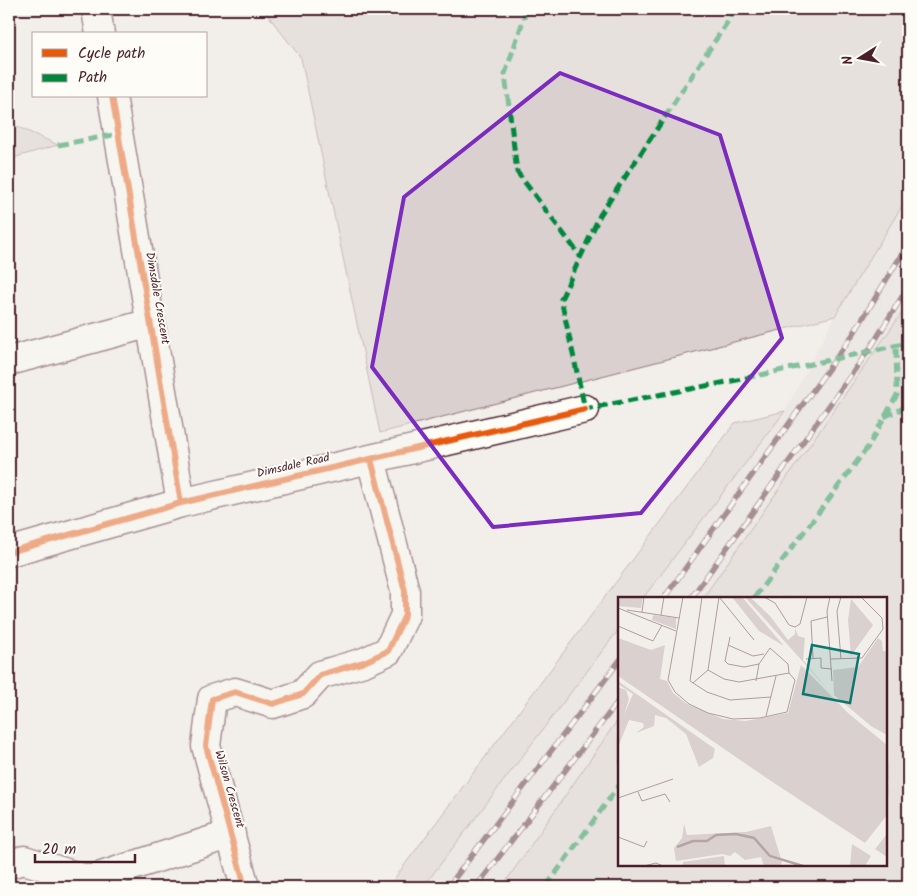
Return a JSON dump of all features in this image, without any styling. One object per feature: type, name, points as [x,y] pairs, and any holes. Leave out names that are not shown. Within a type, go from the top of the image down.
[{"type":"street","points":[[96,9],[100,32]]},
{"type":"street","name":"Dimsdale Crescent","points":[[112,98],[181,503]]},
{"type":"street","name":"Dimsdale Crescent","points":[[9,361],[151,322]]},
{"type":"street","name":"Dimsdale Road","points":[[9,552],[181,503],[585,409]]},
{"type":"street","name":"Wilson Crescent","points":[[245,887],[206,746],[212,698],[235,692],[273,704],[303,694],[320,675],[364,662],[388,650],[405,615],[404,591],[371,459]]},
{"type":"street","name":"Wilson Crescent","points":[[9,864],[24,860],[89,880],[231,834]]},
{"type":"highlighted area","points":[[560,73],[720,135],[782,338],[641,513],[493,527],[372,367],[404,197]]},
{"type":"shaded area","points":[[263,9],[908,9],[908,196],[835,316],[380,433],[301,58]]},
{"type":"shaded area","points":[[9,123],[58,145],[9,159]]},
{"type":"shaded area","points":[[908,196],[908,304],[704,597],[644,597],[785,411],[835,316]]},
{"type":"shaded area","points":[[908,304],[908,887],[502,887],[618,719],[618,866],[887,866],[887,597],[704,597]]},
{"type":"shaded area","points":[[785,411],[644,597],[618,597],[618,630],[423,887],[388,887],[735,423]]},
{"type":"shaded area","points":[[618,630],[618,719],[502,887],[423,887]]},
{"type":"railway","points":[[665,597],[854,333],[908,244]]},
{"type":"railway","points":[[692,597],[871,347],[908,287]]},
{"type":"railway","points":[[448,887],[618,663]]},
{"type":"railway","points":[[476,887],[618,702]]},
{"type":"marked path","points":[[527,9],[505,74],[517,172],[581,257]]},
{"type":"marked path","points":[[736,9],[600,215],[561,299],[585,409],[737,380],[908,343]]},
{"type":"marked path","points":[[58,145],[119,134]]},
{"type":"marked path","points":[[755,597],[868,447],[897,395],[896,346]]},
{"type":"marked path","points":[[884,417],[908,406]]},
{"type":"marked path","points":[[547,887],[618,787]]},
{"type":"cycle path","points":[[112,98],[181,503]]},
{"type":"cycle path","points":[[9,552],[181,503],[585,409]]},
{"type":"cycle path","points":[[245,887],[206,746],[212,699],[235,692],[273,704],[303,694],[320,675],[364,662],[388,651],[405,615],[405,591],[371,459]]}]
